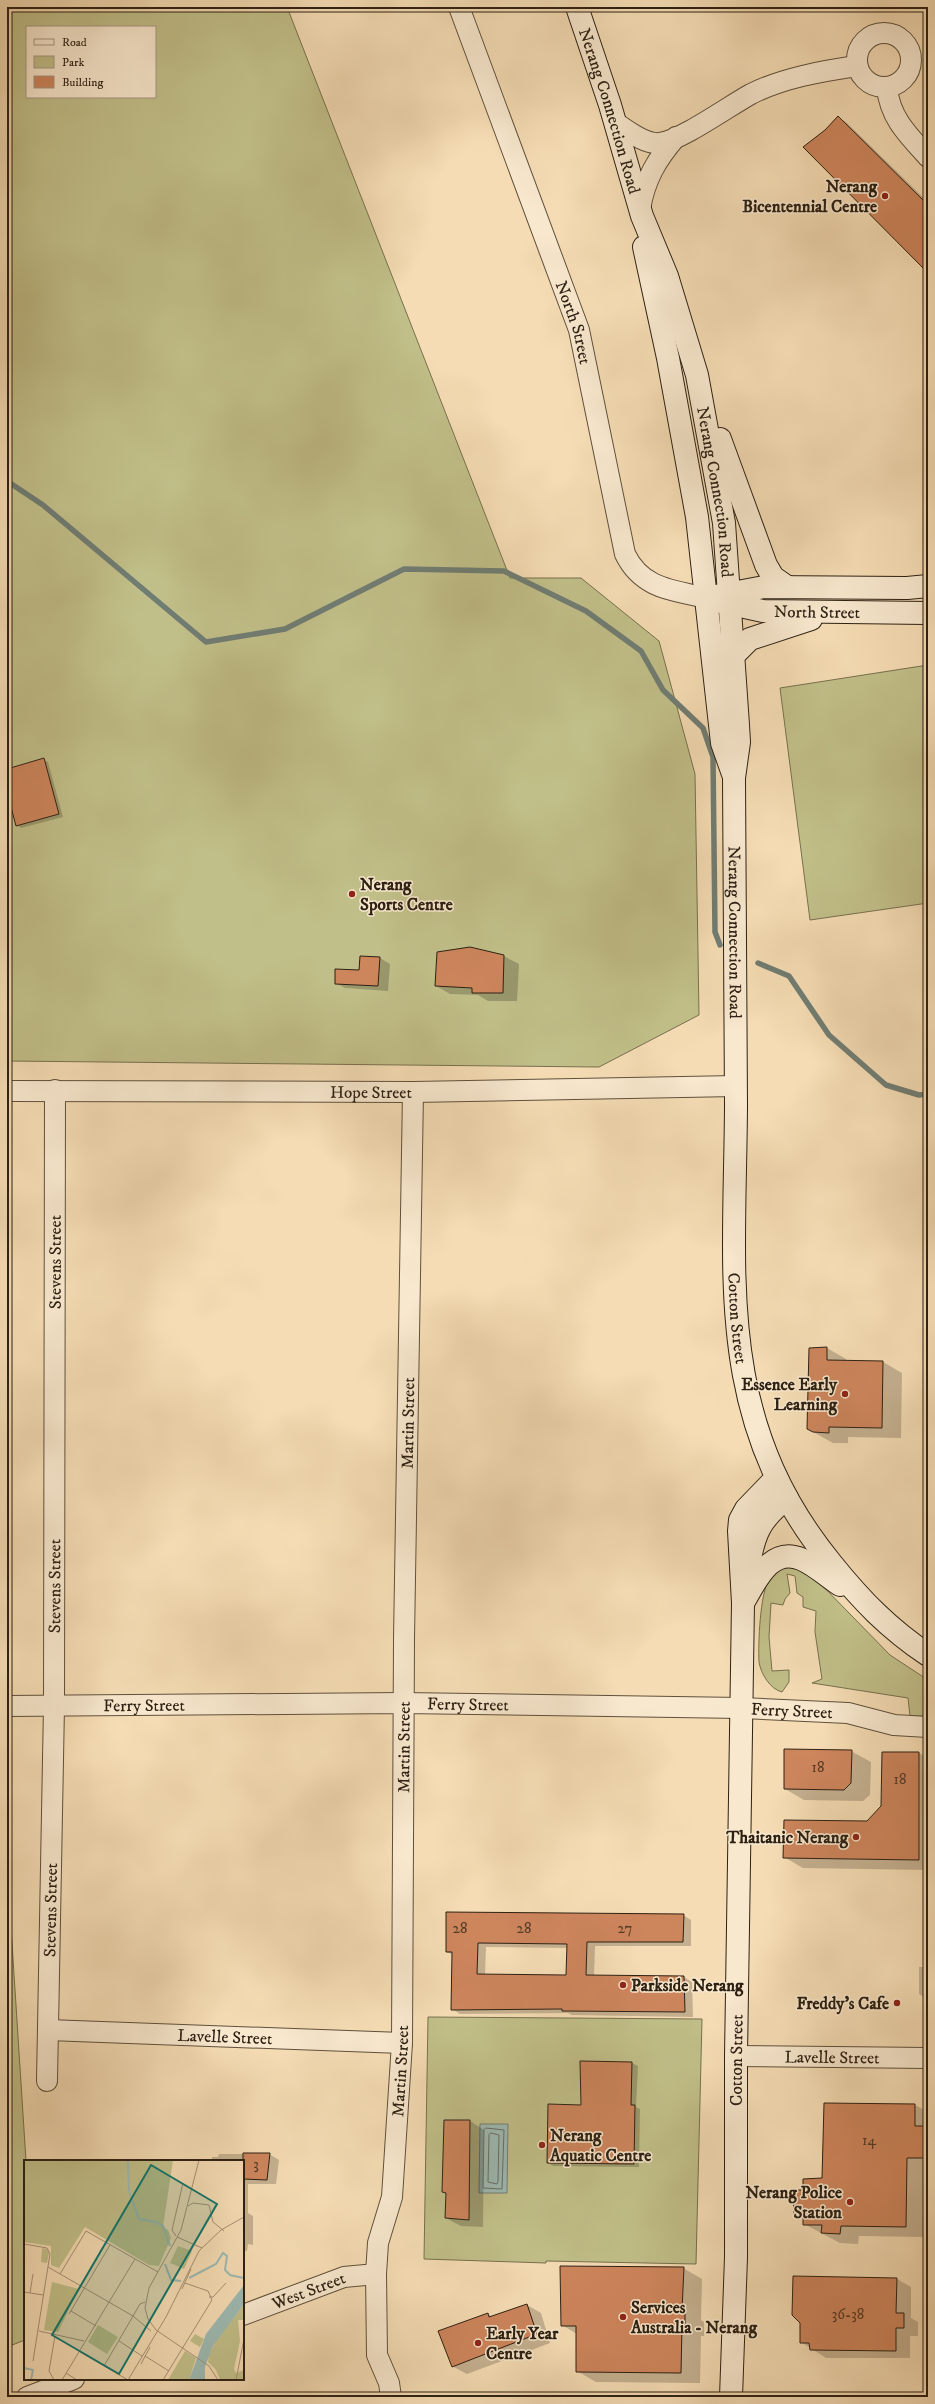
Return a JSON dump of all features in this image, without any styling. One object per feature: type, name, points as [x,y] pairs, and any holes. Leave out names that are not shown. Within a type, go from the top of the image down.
[{"type":"main road","name":"Nerang Connection Road","points":[[578,7],[616,123],[641,212],[667,276],[697,376],[720,496],[730,599],[739,742],[734,778],[736,1086]]},
{"type":"main road","name":"Nerang Connection Road","points":[[641,212],[644,245],[687,462],[707,598],[722,743],[734,778]]},
{"type":"main road","points":[[697,376],[766,565],[773,577],[786,586]]},
{"type":"main road","name":"North Street","points":[[707,598],[730,599],[786,586],[907,588],[928,586]]},
{"type":"main road","name":"North Street","points":[[730,599],[763,611],[928,613]]},
{"type":"main road","points":[[734,655],[750,639],[836,612]]},
{"type":"main road","name":"Cotton Street","points":[[732,2397],[736,2257],[736,2056],[743,1603],[739,1531],[740,1520],[746,1510],[776,1478],[757,1432],[750,1407],[743,1378],[735,1313],[736,1086]]},
{"type":"main road","points":[[776,1478],[818,1546],[858,1596],[888,1626],[918,1645],[928,1654]]},
{"type":"main road","name":"Cotton Street","points":[[743,1603],[756,1531],[769,1514],[787,1498]]},
{"type":"main road","points":[[743,1603],[766,1566],[774,1560],[787,1556],[805,1561],[858,1596]]},
{"type":"street","name":"North Street","points":[[459,7],[579,330],[625,554],[631,565],[647,582],[666,589],[707,598]]},
{"type":"street","points":[[877,34],[892,34],[905,42],[912,55],[910,70],[901,82],[887,88],[874,86],[863,78],[857,66],[861,45],[877,34]]},
{"type":"street","points":[[616,123],[653,143],[660,143],[676,137],[753,94],[796,78],[857,66]]},
{"type":"street","points":[[887,88],[892,114],[902,129],[928,157]]},
{"type":"street","points":[[641,212],[650,172],[660,156],[676,137]]},
{"type":"street","name":"Hope Street","points":[[7,1091],[412,1092],[736,1086]]},
{"type":"street","name":"Stevens Street","points":[[47,2081],[54,1706],[55,1090]]},
{"type":"street","name":"Martin Street","points":[[391,2397],[389,2383],[377,2355],[376,2274],[378,2243],[392,2197],[402,2044],[403,1703],[412,1092]]},
{"type":"street","name":"Ferry Street","points":[[7,1706],[403,1703],[742,1708],[848,1713],[894,1725],[928,1727]]},
{"type":"street","name":"Lavelle Street","points":[[48,2030],[402,2044]]},
{"type":"street","name":"Lavelle Street","points":[[736,2056],[928,2058]]},
{"type":"street","name":"West Street","points":[[244,2315],[344,2277],[376,2274]]},
{"type":"street","points":[[29,2397],[72,2380]]},
{"type":"green space","points":[[7,7],[287,7],[510,578],[581,578],[659,641],[695,774],[699,1015],[599,1067],[7,1061]]},
{"type":"green space","points":[[928,665],[928,903],[810,920],[780,688]]},
{"type":"green space","points":[[788,1566],[810,1573],[890,1655],[928,1680],[928,1716],[910,1716],[908,1698],[812,1683],[822,1679],[815,1632],[816,1611],[803,1607],[803,1597],[797,1593],[795,1576],[787,1574],[790,1593],[785,1599],[783,1605],[771,1603],[769,1637],[772,1671],[789,1670],[789,1682],[782,1692],[770,1684],[764,1676],[759,1662],[759,1632],[762,1607],[766,1586],[769,1579],[777,1571]]},
{"type":"green space","points":[[7,1865],[26,2160],[24,2160],[24,2340],[7,2347]]},
{"type":"green space","points":[[428,2017],[702,2019],[696,2264],[546,2261],[546,2263],[424,2259]]},
{"type":"water","points":[[480,2124],[508,2124],[507,2193],[479,2193]]},
{"type":"building","name":"Nerang Bicentennial Centre","points":[[838,116],[928,205],[928,273],[803,147],[825,130]]},
{"type":"building","points":[[44,758],[59,814],[16,826],[7,792],[7,769]]},
{"type":"building","points":[[470,947],[504,955],[503,993],[472,993],[472,988],[435,986],[437,952]]},
{"type":"building","points":[[360,956],[380,957],[378,986],[335,984],[335,969],[359,970]]},
{"type":"building","name":"Essence Early Learning","points":[[827,1347],[827,1360],[883,1361],[882,1428],[829,1427],[829,1433],[813,1432],[807,1429],[809,1348]]},
{"type":"building","points":[[784,1749],[852,1750],[851,1783],[844,1790],[784,1789]]},
{"type":"building","points":[[882,1752],[919,1752],[919,1860],[783,1858],[784,1820],[867,1821],[881,1806]]},
{"type":"building","points":[[446,1912],[684,1914],[683,1942],[587,1942],[586,1975],[684,1976],[685,2012],[562,2011],[562,2009],[451,2010],[452,1952],[446,1952]],"holes":[[[478,1943],[567,1944],[566,1975],[477,1974]]]},
{"type":"building","points":[[580,2061],[632,2062],[631,2105],[635,2105],[634,2164],[547,2163],[548,2104],[581,2105]]},
{"type":"building","points":[[824,2103],[915,2104],[915,2126],[928,2126],[928,2158],[907,2158],[906,2227],[841,2226],[840,2234],[821,2233],[822,2225],[803,2225],[803,2214],[794,2214],[793,2190],[803,2190],[803,2179],[822,2178]]},
{"type":"building","points":[[444,2120],[470,2120],[469,2220],[445,2218],[446,2193],[442,2192]]},
{"type":"building","points":[[243,2153],[270,2153],[267,2180],[244,2179]]},
{"type":"building","name":"Services Australia - Nerang","points":[[560,2266],[684,2267],[682,2310],[685,2309],[685,2325],[682,2326],[681,2373],[576,2372],[576,2326],[561,2326]]},
{"type":"building","points":[[793,2276],[897,2278],[896,2313],[904,2313],[904,2328],[896,2328],[896,2351],[810,2350],[809,2343],[800,2343],[800,2323],[792,2315]]},
{"type":"building","name":"Early Year Centre","points":[[527,2304],[537,2334],[452,2367],[438,2331],[488,2313],[489,2317]]},
{"type":"waterway","points":[[7,481],[43,505],[206,642],[285,629],[404,569],[504,571],[586,611],[641,651],[663,690],[703,728],[713,757],[715,932],[720,945]]},
{"type":"waterway","points":[[758,963],[789,976],[829,1035],[886,1085],[919,1095],[928,1094]]},
{"type":"place","name":"Nerang Bicentennial Centre","points":[[885,196]]},
{"type":"place","name":"Nerang Sports Centre","points":[[352,894]]},
{"type":"place","name":"Essence Early Learning","points":[[845,1394]]},
{"type":"place","name":"Thaitanic Nerang","points":[[856,1837]]},
{"type":"place","name":"Parkside Nerang","points":[[623,1985]]},
{"type":"place","name":"Freddy's Cafe","points":[[897,2003]]},
{"type":"place","name":"Nerang Aquatic Centre","points":[[542,2145]]},
{"type":"place","name":"Nerang Police Station","points":[[850,2202]]},
{"type":"place","name":"Services Australia - Nerang","points":[[623,2317]]},
{"type":"place","name":"Early Year Centre","points":[[478,2343]]}]
